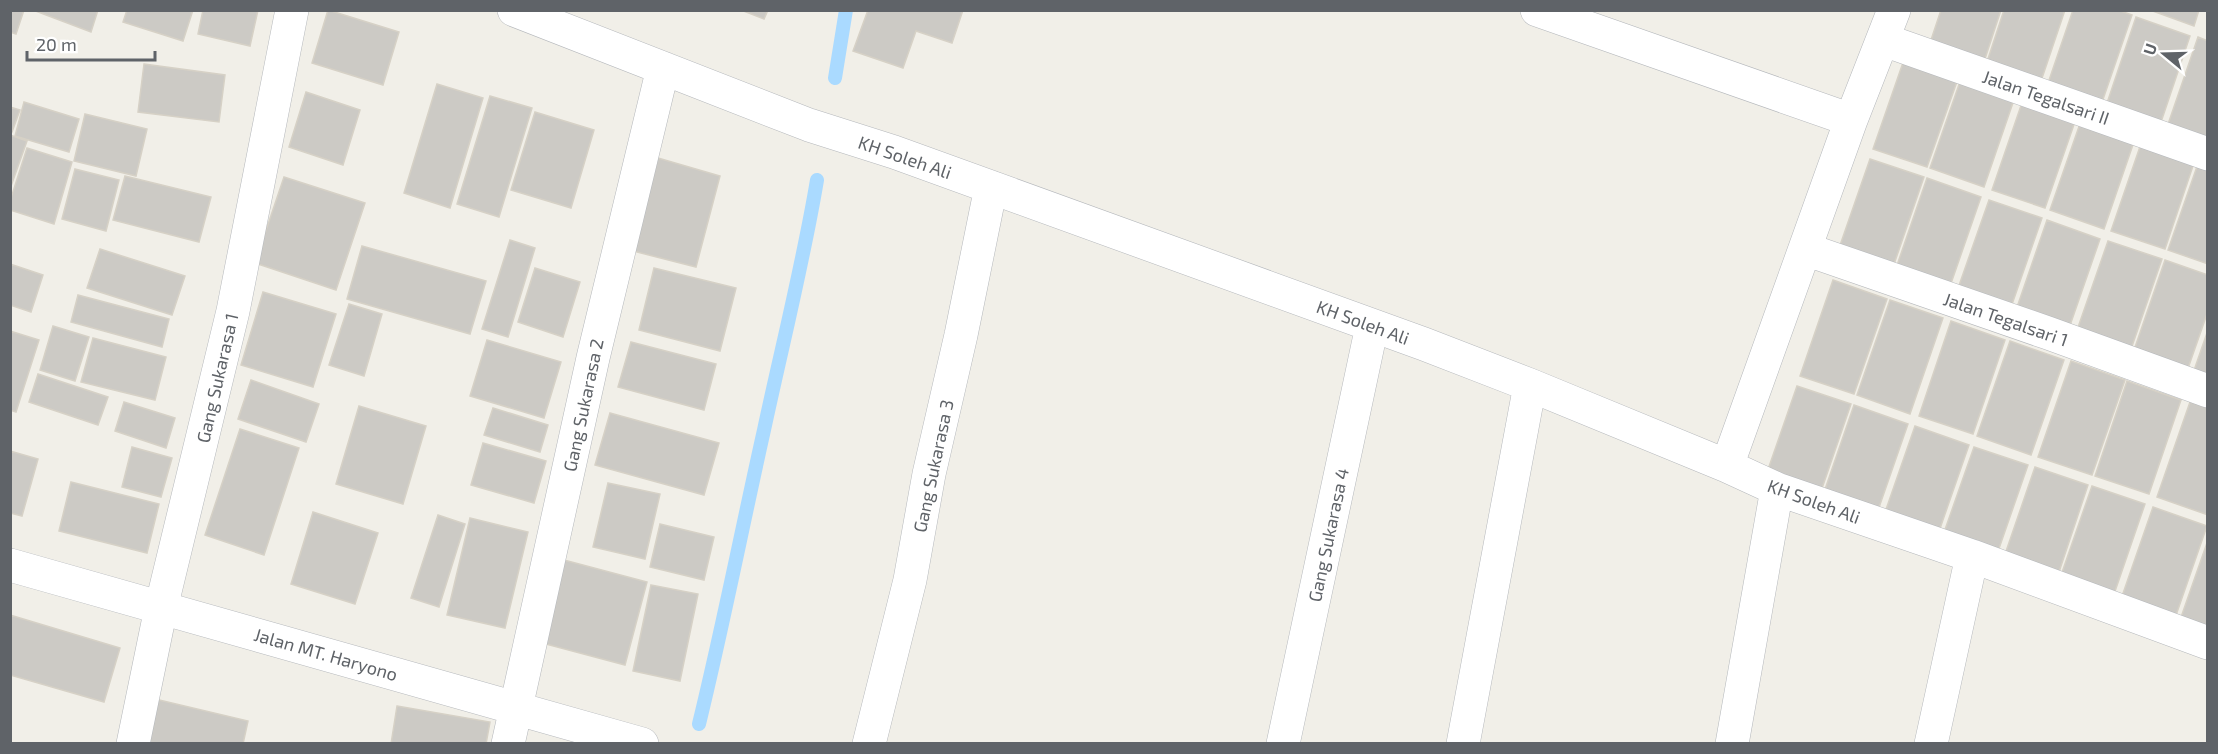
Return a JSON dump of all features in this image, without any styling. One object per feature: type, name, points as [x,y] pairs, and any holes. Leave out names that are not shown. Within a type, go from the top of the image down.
[{"type":"street","name":"Gang Sukarasa 1","points":[[133,744],[161,608],[233,311],[292,10]]},
{"type":"street","name":"KH Soleh Ali","points":[[514,10],[809,125],[991,187],[1530,385],[1777,489],[1972,556],[2208,643]]},
{"type":"street","points":[[1537,10],[1590,19],[1851,120]]},
{"type":"street","points":[[1727,466],[1851,120],[1889,25]]},
{"type":"street","name":"Jalan Tegalsari II","points":[[1889,25],[2208,154]]},
{"type":"street","name":"Gang Sukarasa 2","points":[[508,744],[593,358],[663,68]]},
{"type":"street","name":"Gang Sukarasa 3","points":[[869,744],[910,580],[929,474],[961,335],[991,187]]},
{"type":"street","name":"Jalan Tegalsari 1","points":[[1804,249],[2208,391]]},
{"type":"street","name":"Gang Sukarasa 4","points":[[1283,744],[1372,326]]},
{"type":"street","points":[[1463,744],[1530,385]]},
{"type":"street","points":[[1732,744],[1777,489]]},
{"type":"street","points":[[1931,744],[1972,556]]},
{"type":"street","name":"Jalan MT. Haryono","points":[[10,565],[642,744]]},
{"type":"building","points":[[10,10],[24,10],[16,34],[10,32]]},
{"type":"building","points":[[33,10],[98,10],[91,32]]},
{"type":"building","points":[[127,10],[193,10],[183,41],[123,22]]},
{"type":"building","points":[[203,10],[258,10],[250,46],[198,34]]},
{"type":"building","points":[[328,10],[399,32],[383,85],[312,63]]},
{"type":"building","points":[[741,10],[768,10],[764,19]]},
{"type":"building","points":[[868,10],[963,10],[952,43],[916,31],[903,68],[853,51]]},
{"type":"building","points":[[1941,10],[2001,10],[1981,71],[1927,52]]},
{"type":"building","points":[[2004,10],[2065,10],[2038,90],[1984,71]]},
{"type":"building","points":[[2073,10],[2118,10],[2132,15],[2099,111],[2045,92]]},
{"type":"building","points":[[2150,10],[2199,10],[2194,26]]},
{"type":"building","points":[[2136,17],[2190,36],[2158,131],[2104,112]]},
{"type":"building","points":[[2198,37],[2208,41],[2208,147],[2165,133]]},
{"type":"building","points":[[1906,54],[1960,73],[1927,167],[1873,149]]},
{"type":"building","points":[[144,64],[225,75],[219,122],[138,112]]},
{"type":"building","points":[[1963,73],[2017,91],[1984,187],[1930,168]]},
{"type":"building","points":[[437,84],[483,98],[450,208],[404,193]]},
{"type":"building","points":[[306,92],[360,110],[343,165],[289,147]]},
{"type":"building","points":[[2025,94],[2078,113],[2045,208],[1992,190]]},
{"type":"building","points":[[490,96],[532,108],[499,217],[457,204]]},
{"type":"building","points":[[24,102],[79,119],[69,152],[15,136]]},
{"type":"building","points":[[10,107],[20,110],[12,132],[10,132]]},
{"type":"building","points":[[535,112],[594,130],[571,208],[511,190]]},
{"type":"building","points":[[85,114],[147,129],[136,176],[74,161]]},
{"type":"building","points":[[2083,115],[2137,133],[2104,229],[2050,210]]},
{"type":"building","points":[[10,135],[27,141],[10,189]]},
{"type":"building","points":[[2144,135],[2197,154],[2165,249],[2111,231]]},
{"type":"building","points":[[27,148],[72,162],[54,224],[10,210],[10,201]]},
{"type":"building","points":[[2201,155],[2208,157],[2208,264],[2168,250]]},
{"type":"building","points":[[658,158],[720,176],[696,267],[633,251]]},
{"type":"building","points":[[1870,159],[1924,177],[1891,273],[1837,254]]},
{"type":"building","points":[[75,169],[119,180],[106,231],[62,219]]},
{"type":"building","points":[[125,176],[211,197],[199,242],[113,220]]},
{"type":"building","points":[[284,177],[365,203],[336,290],[255,263]]},
{"type":"building","points":[[1927,178],[1981,197],[1948,292],[1894,274]]},
{"type":"building","points":[[1989,200],[2042,218],[2009,313],[1956,294]]},
{"type":"building","points":[[2047,220],[2100,239],[2067,334],[2014,316]]},
{"type":"building","points":[[510,240],[535,248],[508,337],[482,329]]},
{"type":"building","points":[[2108,241],[2162,259],[2129,355],[2075,336]]},
{"type":"building","points":[[362,246],[486,281],[470,334],[347,299]]},
{"type":"building","points":[[100,249],[185,276],[172,315],[87,288]]},
{"type":"building","points":[[2165,260],[2208,275],[2208,311],[2186,374],[2132,356]]},
{"type":"building","points":[[10,264],[43,275],[31,312],[10,305]]},
{"type":"building","points":[[535,268],[580,282],[563,337],[518,322]]},
{"type":"building","points":[[654,268],[736,288],[720,351],[639,330]]},
{"type":"building","points":[[1833,280],[1887,299],[1854,394],[1800,376]]},
{"type":"building","points":[[263,292],[336,314],[313,387],[241,365]]},
{"type":"building","points":[[78,295],[169,319],[162,347],[71,322]]},
{"type":"building","points":[[1890,300],[1943,318],[1910,414],[1857,395]]},
{"type":"building","points":[[349,304],[382,314],[364,376],[329,365]]},
{"type":"building","points":[[1951,321],[2005,340],[1973,434],[1919,416]]},
{"type":"building","points":[[53,326],[89,337],[75,381],[40,370]]},
{"type":"building","points":[[2208,330],[2208,385],[2191,379]]},
{"type":"building","points":[[10,331],[39,340],[16,412],[10,410]]},
{"type":"building","points":[[93,338],[166,357],[155,400],[81,382]]},
{"type":"building","points":[[487,340],[561,362],[544,418],[470,396]]},
{"type":"building","points":[[2010,341],[2064,360],[2031,455],[1977,436]]},
{"type":"building","points":[[631,342],[716,364],[704,410],[618,387]]},
{"type":"building","points":[[2071,361],[2125,380],[2092,475],[2038,457]]},
{"type":"building","points":[[38,374],[108,397],[98,425],[29,402]]},
{"type":"building","points":[[251,380],[319,404],[306,442],[238,419]]},
{"type":"building","points":[[2127,381],[2181,400],[2149,494],[2095,476]]},
{"type":"building","points":[[1797,386],[1851,404],[1818,500],[1764,481]]},
{"type":"building","points":[[124,402],[175,418],[166,448],[115,431]]},
{"type":"building","points":[[2190,402],[2208,408],[2208,515],[2157,497]]},
{"type":"building","points":[[1854,405],[1908,424],[1875,519],[1821,501]]},
{"type":"building","points":[[359,406],[426,426],[403,504],[336,484]]},
{"type":"building","points":[[493,408],[548,425],[540,452],[484,435]]},
{"type":"building","points":[[610,413],[719,443],[704,495],[595,465]]},
{"type":"building","points":[[1915,426],[1969,445],[1936,540],[1882,521]]},
{"type":"building","points":[[240,429],[299,448],[264,555],[205,535]]},
{"type":"building","points":[[483,443],[546,461],[534,503],[471,485]]},
{"type":"building","points":[[132,447],[172,458],[161,497],[122,487]]},
{"type":"building","points":[[1974,447],[2028,465],[1995,560],[1941,541]]},
{"type":"building","points":[[10,451],[38,459],[22,516],[10,513]]},
{"type":"building","points":[[2035,467],[2088,485],[2056,581],[2002,563]]},
{"type":"building","points":[[71,482],[159,504],[147,553],[59,531]]},
{"type":"building","points":[[608,483],[660,494],[645,559],[593,547]]},
{"type":"building","points":[[2092,486],[2145,504],[2112,600],[2059,581]]},
{"type":"building","points":[[2153,507],[2207,526],[2174,621],[2120,602]]},
{"type":"building","points":[[313,512],[378,533],[355,604],[291,584]]},
{"type":"building","points":[[438,515],[465,524],[439,607],[411,598]]},
{"type":"building","points":[[470,518],[528,532],[505,628],[447,615]]},
{"type":"building","points":[[660,524],[714,537],[704,580],[650,567]]},
{"type":"building","points":[[2208,540],[2208,632],[2179,623]]},
{"type":"building","points":[[564,560],[647,582],[625,665],[542,643]]},
{"type":"building","points":[[651,585],[698,594],[680,681],[633,671]]},
{"type":"building","points":[[10,615],[120,648],[104,702],[10,675]]},
{"type":"building","points":[[155,699],[248,721],[243,744],[144,744]]},
{"type":"building","points":[[397,706],[490,722],[486,744],[391,744]]},
{"type":"waterway","points":[[835,78],[846,10]]},
{"type":"waterway","points":[[699,724],[799,274],[817,180]]}]
